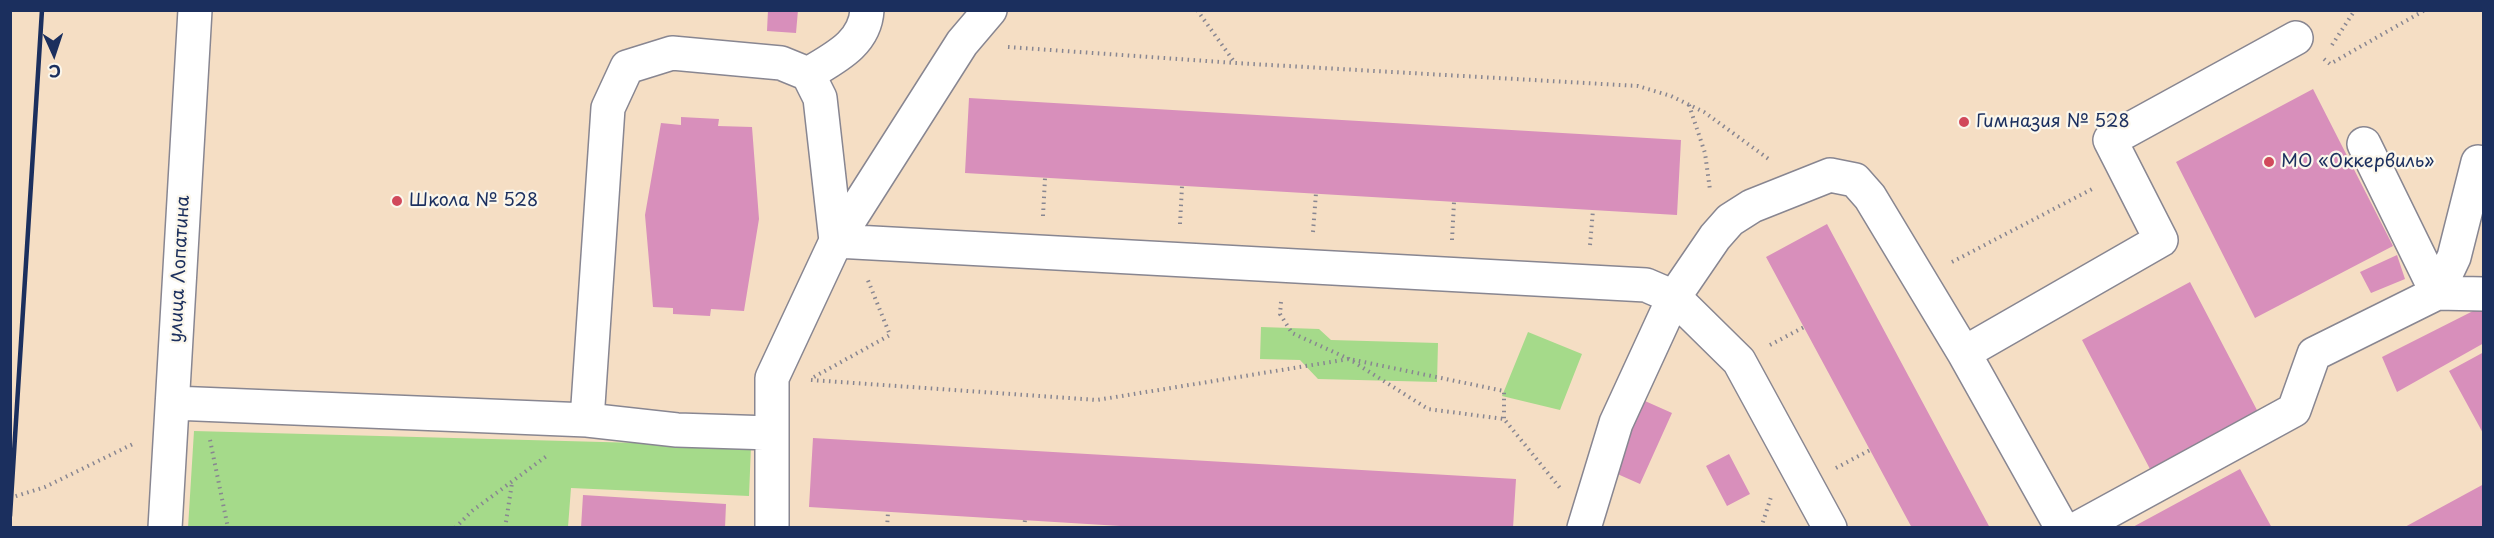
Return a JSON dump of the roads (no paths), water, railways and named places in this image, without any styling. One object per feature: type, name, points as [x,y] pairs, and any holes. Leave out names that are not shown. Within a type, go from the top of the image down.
[{"type":"street","name":"улица Лопатина","points":[[165,528],[170,441],[188,404],[195,10]]},
{"type":"street","points":[[808,74],[851,47],[866,24],[867,10]]},
{"type":"street","points":[[772,528],[772,378],[844,241],[962,44],[990,10]]},
{"type":"street","points":[[1964,353],[2161,240],[2110,140],[2296,38]]},
{"type":"street","points":[[587,420],[608,108],[627,67],[672,53],[781,63],[808,74],[820,98],[844,241]]},
{"type":"street","points":[[2364,144],[2437,293]]},
{"type":"street","points":[[2437,293],[2454,257],[2478,162]]},
{"type":"street","points":[[1585,523],[1616,423],[1674,297],[1715,237],[1730,220],[1752,206],[1830,175],[1855,180],[1870,197],[1964,353],[2062,528]]},
{"type":"street","points":[[844,241],[1646,285],[1674,297],[1738,361],[1830,528]]},
{"type":"street","points":[[2078,528],[2294,410],[2314,354],[2437,293],[2484,294]]},
{"type":"street","points":[[188,404],[587,420],[677,430],[771,434]]},
{"type":"railway","points":[[10,516],[42,10]]},
{"type":"place","name":"Гимназия № 528","points":[[1964,122]]},
{"type":"place","name":"МО «Оккервиль»","points":[[2269,162]]},
{"type":"place","name":"Школа № 528","points":[[397,201]]}]
